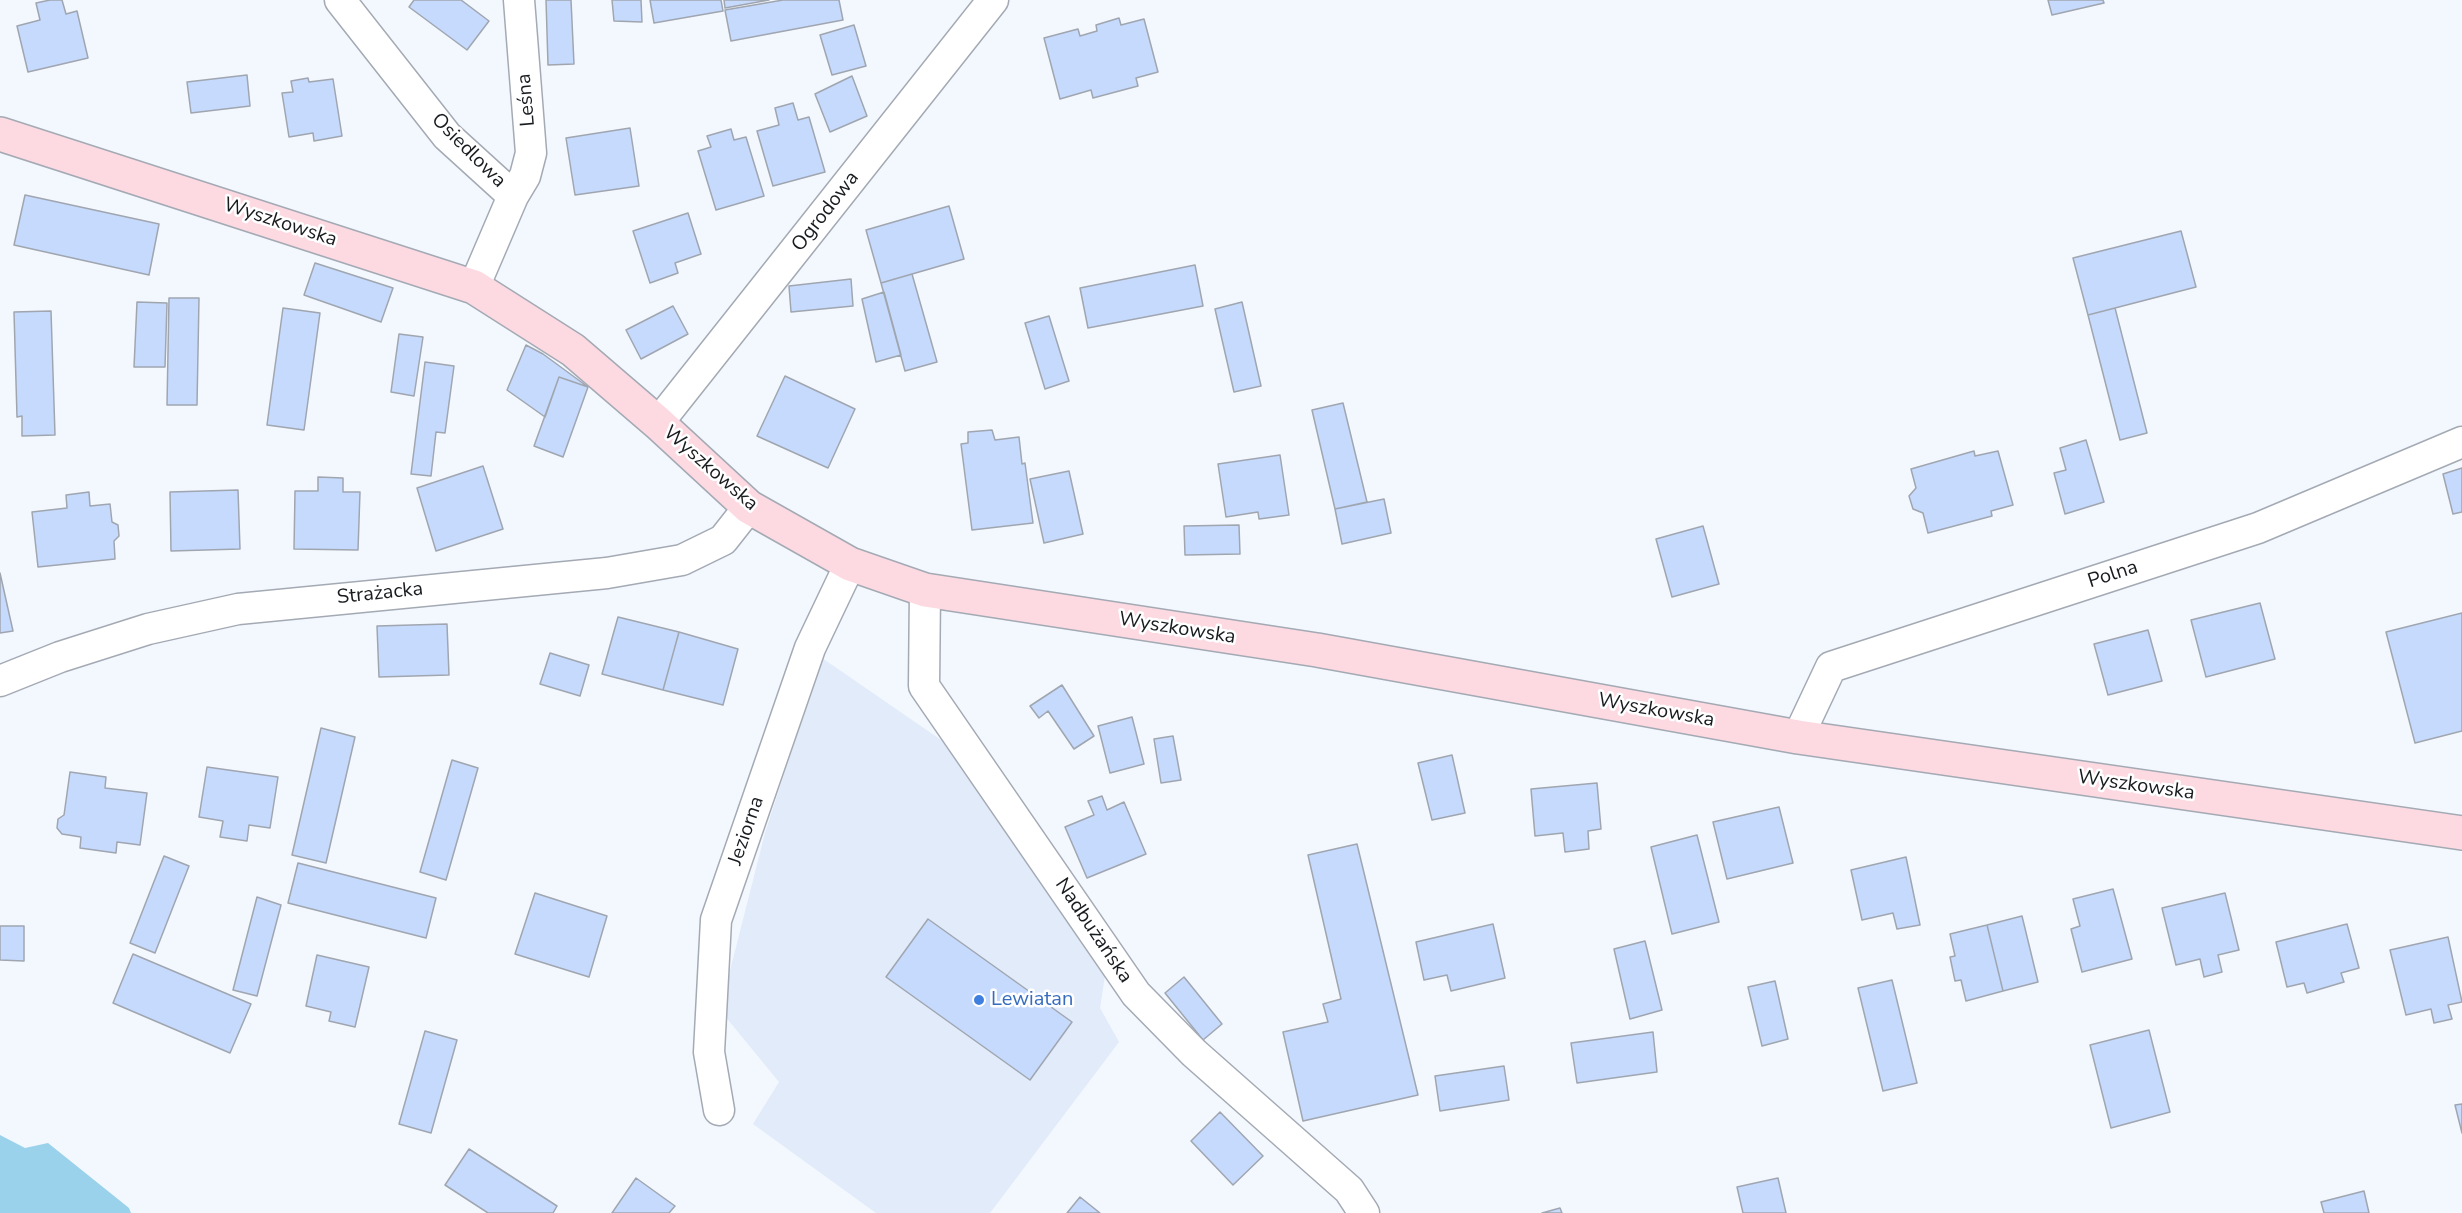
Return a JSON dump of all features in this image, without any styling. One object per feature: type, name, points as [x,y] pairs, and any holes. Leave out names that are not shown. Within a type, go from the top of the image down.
[{"type":"street","name":"Osiedlowa","points":[[340,0],[447,136],[513,196],[474,287]]},
{"type":"street","name":"Leśna","points":[[513,196],[525,176],[531,153],[519,0]]},
{"type":"street","name":"Ogrodowa","points":[[658,423],[993,0]]},
{"type":"street","name":"Wyszkowska","points":[[0,134],[474,287],[573,350],[658,423],[749,507],[849,564],[925,590],[1317,650],[1798,737],[2462,833]]},
{"type":"street","name":"Polna","points":[[1798,737],[1831,667],[2258,528],[2462,442]]},
{"type":"street","name":"Strażacka","points":[[0,681],[60,657],[148,629],[238,609],[607,573],[682,560],[723,540],[749,507]]},
{"type":"street","name":"Jeziorna","points":[[719,1110],[709,1052],[716,920],[810,648],[849,564]]},
{"type":"street","name":"Nadbużańska","points":[[925,590],[924,686],[1136,994],[1194,1053],[1349,1190],[1364,1213]]},
{"type":"shaded area","points":[[822,658],[944,742],[1105,976],[1100,1008],[1119,1042],[990,1213],[876,1213],[753,1124],[779,1082],[720,1010],[765,833]]},
{"type":"water","points":[[0,1135],[25,1148],[48,1143],[129,1208],[131,1213],[0,1213]]},
{"type":"building","points":[[62,0],[66,14],[77,11],[88,58],[28,72],[17,26],[40,20],[36,3]]},
{"type":"building","points":[[414,0],[461,0],[489,21],[467,50],[409,7]]},
{"type":"building","points":[[546,0],[571,0],[574,64],[548,65]]},
{"type":"building","points":[[612,0],[641,0],[642,22],[614,21]]},
{"type":"building","points":[[650,0],[721,0],[723,11],[654,23]]},
{"type":"building","points":[[724,0],[769,0],[725,8]]},
{"type":"building","points":[[783,0],[839,0],[843,20],[731,41],[725,10]]},
{"type":"building","points":[[2048,0],[2103,0],[2104,3],[2052,15]]},
{"type":"building","points":[[1119,18],[1121,25],[1144,19],[1158,72],[1136,78],[1138,86],[1093,98],[1091,90],[1060,99],[1044,38],[1078,29],[1080,36],[1097,31],[1096,25]]},
{"type":"building","points":[[854,25],[866,66],[832,75],[820,35]]},
{"type":"building","points":[[247,75],[250,106],[191,113],[187,82]]},
{"type":"building","points":[[852,76],[867,116],[830,132],[815,94]]},
{"type":"building","points":[[308,78],[309,82],[333,79],[342,136],[314,141],[313,133],[289,137],[282,93],[293,92],[291,81]]},
{"type":"building","points":[[793,103],[798,120],[809,117],[825,172],[773,186],[757,131],[779,125],[775,108]]},
{"type":"building","points":[[630,128],[639,186],[575,195],[566,138]]},
{"type":"building","points":[[731,129],[734,140],[746,137],[764,196],[716,210],[698,151],[711,147],[707,136]]},
{"type":"building","points":[[25,195],[159,224],[149,275],[14,245]]},
{"type":"building","points":[[949,206],[964,259],[881,283],[866,230]]},
{"type":"building","points":[[688,213],[701,254],[675,263],[678,273],[650,283],[633,231]]},
{"type":"building","points":[[2181,231],[2196,287],[2088,315],[2073,258]]},
{"type":"building","points":[[315,263],[393,288],[381,322],[304,295]]},
{"type":"building","points":[[1195,265],[1203,306],[1088,328],[1080,288]]},
{"type":"building","points":[[912,274],[937,362],[905,371],[881,283]]},
{"type":"building","points":[[851,279],[853,306],[791,312],[789,286]]},
{"type":"building","points":[[884,292],[901,355],[876,362],[862,299]]},
{"type":"building","points":[[169,298],[199,298],[197,405],[167,405]]},
{"type":"building","points":[[137,302],[167,303],[165,367],[134,367]]},
{"type":"building","points":[[1242,302],[1261,386],[1234,392],[1215,309]]},
{"type":"building","points":[[673,306],[688,334],[641,359],[626,330]]},
{"type":"building","points":[[283,308],[320,313],[304,430],[267,425]]},
{"type":"building","points":[[2115,308],[2147,433],[2120,440],[2088,315]]},
{"type":"building","points":[[51,311],[55,435],[22,436],[22,416],[17,417],[14,312]]},
{"type":"building","points":[[1049,316],[1069,381],[1045,389],[1025,323]]},
{"type":"building","points":[[399,334],[423,337],[414,396],[391,392]]},
{"type":"building","points":[[526,345],[543,354],[588,387],[559,377],[545,417],[507,390]]},
{"type":"building","points":[[425,362],[454,366],[445,433],[436,432],[431,476],[411,474]]},
{"type":"building","points":[[785,376],[855,409],[828,468],[757,436]]},
{"type":"building","points":[[559,377],[588,387],[563,457],[534,446]]},
{"type":"building","points":[[1343,403],[1367,502],[1335,509],[1312,410]]},
{"type":"building","points":[[992,430],[995,440],[1019,437],[1033,523],[972,530],[961,444],[968,443],[968,432]]},
{"type":"building","points":[[2086,440],[2104,502],[2065,514],[2054,473],[2066,470],[2060,448]]},
{"type":"building","points":[[1974,451],[1975,456],[1998,451],[2013,505],[1991,511],[1992,516],[1928,533],[1923,513],[1913,509],[1909,496],[1916,488],[1911,469]]},
{"type":"building","points":[[1280,455],[1289,515],[1259,519],[1258,512],[1226,517],[1218,464]]},
{"type":"building","points":[[483,466],[503,529],[436,551],[417,488]]},
{"type":"building","points":[[2462,468],[2462,512],[2453,514],[2443,474]]},
{"type":"building","points":[[1069,471],[1083,534],[1044,543],[1030,479]]},
{"type":"building","points":[[318,477],[343,478],[343,492],[360,492],[358,550],[294,549],[295,491],[318,491]]},
{"type":"building","points":[[238,490],[240,549],[171,551],[170,492]]},
{"type":"building","points":[[89,492],[90,506],[110,504],[112,522],[118,525],[119,536],[114,541],[115,559],[38,567],[32,512],[67,508],[66,495]]},
{"type":"building","points":[[1384,499],[1391,533],[1342,544],[1335,509]]},
{"type":"building","points":[[1239,525],[1240,554],[1185,555],[1184,526]]},
{"type":"building","points":[[1703,526],[1719,584],[1672,597],[1656,539]]},
{"type":"building","points":[[0,573],[13,631],[0,633]]},
{"type":"building","points":[[2260,603],[2275,659],[2206,677],[2191,620]]},
{"type":"building","points":[[2462,613],[2462,731],[2415,743],[2386,632]]},
{"type":"building","points":[[618,617],[679,632],[663,690],[602,674]]},
{"type":"building","points":[[447,624],[449,675],[379,677],[377,626]]},
{"type":"building","points":[[2148,630],[2162,681],[2108,695],[2094,644]]},
{"type":"building","points":[[679,632],[738,649],[723,705],[663,690]]},
{"type":"building","points":[[550,653],[589,665],[580,696],[540,684]]},
{"type":"building","points":[[1062,685],[1094,736],[1074,749],[1048,711],[1039,718],[1030,706]]},
{"type":"building","points":[[1132,717],[1144,764],[1110,773],[1098,726]]},
{"type":"building","points":[[321,728],[355,737],[326,863],[292,855]]},
{"type":"building","points":[[1173,736],[1181,780],[1161,783],[1154,739]]},
{"type":"building","points":[[1452,755],[1465,813],[1432,820],[1418,763]]},
{"type":"building","points":[[452,760],[478,768],[446,880],[420,872]]},
{"type":"building","points":[[207,767],[278,777],[270,828],[249,825],[247,841],[220,837],[223,821],[199,817]]},
{"type":"building","points":[[70,772],[106,777],[105,788],[147,793],[140,845],[117,842],[116,853],[80,848],[81,837],[62,834],[57,828],[58,819],[64,815]]},
{"type":"building","points":[[1597,783],[1601,829],[1588,831],[1589,849],[1565,852],[1563,833],[1535,836],[1531,789]]},
{"type":"building","points":[[1102,796],[1107,810],[1124,802],[1146,854],[1087,878],[1065,827],[1094,815],[1088,801]]},
{"type":"building","points":[[1779,807],[1793,863],[1727,879],[1713,822]]},
{"type":"building","points":[[1697,835],[1719,922],[1672,934],[1651,847]]},
{"type":"building","points":[[1357,844],[1418,1095],[1303,1121],[1283,1032],[1328,1022],[1323,1004],[1341,999],[1308,855]]},
{"type":"building","points":[[164,856],[189,866],[155,953],[130,943]]},
{"type":"building","points":[[1906,857],[1920,925],[1897,929],[1893,913],[1862,920],[1851,870]]},
{"type":"building","points":[[298,863],[436,898],[426,938],[288,903]]},
{"type":"building","points":[[2113,889],[2132,959],[2082,972],[2071,929],[2080,926],[2073,899]]},
{"type":"building","points":[[535,893],[607,916],[589,977],[515,954]]},
{"type":"building","points":[[2225,893],[2239,950],[2218,955],[2222,972],[2204,977],[2200,959],[2176,965],[2162,908]]},
{"type":"building","points":[[257,897],[281,905],[257,996],[233,990]]},
{"type":"building","points":[[2022,916],[2038,982],[2003,991],[1987,925]]},
{"type":"building","name":"Lewiatan","points":[[928,919],[1072,1022],[1030,1080],[886,977]]},
{"type":"building","points":[[1493,924],[1505,978],[1451,991],[1447,975],[1424,980],[1416,942]]},
{"type":"building","points":[[2347,924],[2359,968],[2341,973],[2344,982],[2307,993],[2304,983],[2287,987],[2276,942]]},
{"type":"building","points":[[1987,925],[2003,991],[1966,1001],[1961,980],[1955,981],[1950,957],[1955,956],[1950,934]]},
{"type":"building","points":[[0,926],[24,926],[24,961],[0,960]]},
{"type":"building","points":[[2448,937],[2462,1002],[2448,1005],[2452,1019],[2434,1023],[2431,1009],[2406,1015],[2390,950]]},
{"type":"building","points":[[1645,941],[1662,1010],[1630,1019],[1614,949]]},
{"type":"building","points":[[133,954],[251,1004],[230,1053],[113,1003]]},
{"type":"building","points":[[317,955],[369,967],[355,1027],[329,1021],[331,1012],[306,1006]]},
{"type":"building","points":[[1184,977],[1222,1024],[1203,1040],[1165,993]]},
{"type":"building","points":[[1892,980],[1917,1083],[1883,1091],[1858,988]]},
{"type":"building","points":[[1775,981],[1788,1039],[1762,1046],[1748,987]]},
{"type":"building","points":[[2149,1030],[2170,1112],[2111,1128],[2090,1045]]},
{"type":"building","points":[[425,1031],[457,1040],[431,1133],[399,1124]]},
{"type":"building","points":[[1653,1032],[1657,1072],[1577,1083],[1571,1043]]},
{"type":"building","points":[[1504,1066],[1509,1100],[1440,1111],[1435,1076]]},
{"type":"building","points":[[2462,1104],[2462,1133],[2455,1105]]},
{"type":"building","points":[[1220,1112],[1263,1156],[1233,1185],[1191,1141]]},
{"type":"building","points":[[469,1149],[557,1206],[553,1213],[488,1213],[445,1185]]},
{"type":"building","points":[[636,1178],[675,1206],[669,1213],[612,1213]]},
{"type":"building","points":[[1778,1178],[1786,1213],[1743,1213],[1737,1187]]},
{"type":"building","points":[[2364,1191],[2369,1213],[2324,1213],[2321,1202]]},
{"type":"building","points":[[1080,1197],[1100,1213],[1067,1213]]},
{"type":"building","points":[[1560,1208],[1562,1213],[1542,1213]]},
{"type":"place","name":"Lewiatan","points":[[979,1000]]}]
